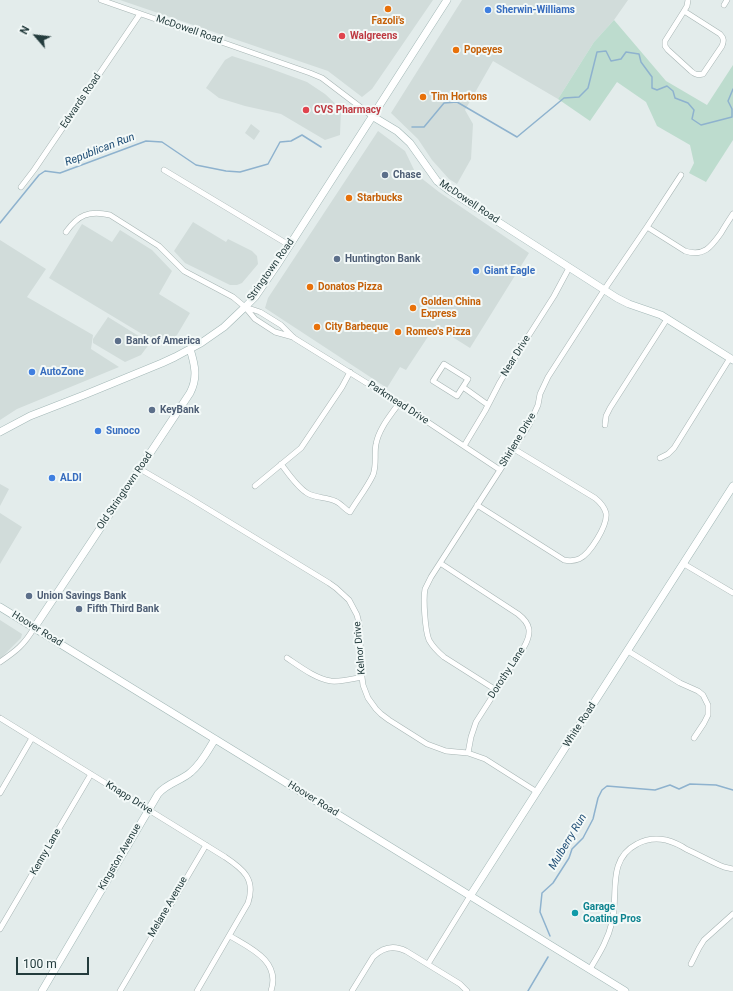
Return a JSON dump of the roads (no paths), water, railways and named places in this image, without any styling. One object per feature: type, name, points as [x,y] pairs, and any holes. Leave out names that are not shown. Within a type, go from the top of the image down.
[{"type":"street","name":"McDowell Road","points":[[101,0],[322,78],[372,116],[397,131],[410,143],[432,175],[442,186],[604,290],[623,301],[667,318],[732,359]]},
{"type":"street","name":"Stringtown Road","points":[[0,432],[30,416],[144,370],[190,349],[212,335],[245,307],[265,282],[447,0]]},
{"type":"street","points":[[684,11],[723,37],[724,42],[722,46],[703,74],[699,75],[691,72],[665,46],[665,41],[684,11],[688,6],[688,0]]},
{"type":"street","points":[[724,6],[727,0]]},
{"type":"street","name":"Edwards Road","points":[[21,187],[38,165],[140,14]]},
{"type":"street","points":[[164,170],[289,245]]},
{"type":"street","name":"Shirlene Drive","points":[[496,690],[437,651],[429,640],[424,595],[428,583],[529,425],[538,405],[540,394],[548,378],[681,174]]},
{"type":"street","name":"Parkmead Drive","points":[[66,232],[71,224],[82,216],[93,213],[110,215],[159,246],[184,271],[233,297],[245,307],[255,319],[275,332],[294,338]]},
{"type":"street","points":[[647,227],[685,251],[697,253],[708,249],[716,240],[733,214]]},
{"type":"street","name":"Near Drive","points":[[464,446],[515,357],[554,296],[568,268]]},
{"type":"street","name":"Parkmead Drive","points":[[245,307],[260,312],[281,325],[294,338],[399,403],[500,470]]},
{"type":"street","points":[[605,425],[606,416],[610,408],[667,318]]},
{"type":"street","name":"Old Stringtown Road","points":[[34,628],[194,385],[196,370],[190,349]]},
{"type":"street","points":[[660,458],[668,454],[674,448],[732,359]]},
{"type":"street","points":[[444,364],[468,379],[463,387],[457,396],[433,381],[444,364]]},
{"type":"street","points":[[255,486],[301,448],[342,388],[350,372]]},
{"type":"street","points":[[463,387],[488,405]]},
{"type":"street","points":[[282,464],[290,476],[307,493],[334,500],[350,512],[374,473],[376,444],[383,426],[399,403]]},
{"type":"street","points":[[477,505],[564,560],[569,561],[580,559],[589,551],[603,529],[606,518],[603,506],[595,498],[514,449]]},
{"type":"street","name":"Kelnor Drive","points":[[140,469],[188,496],[317,576],[336,588],[349,600],[357,615],[359,623],[362,678],[368,698],[376,709],[389,720],[427,744],[446,751],[468,753],[485,759],[537,792]]},
{"type":"street","name":"White Road","points":[[428,964],[733,486]]},
{"type":"street","name":"Dorothy Lane","points":[[440,563],[518,614],[523,618],[528,626],[529,635],[524,647],[476,722],[468,753]]},
{"type":"street","points":[[684,564],[733,593]]},
{"type":"street","name":"Hoover Road","points":[[0,607],[625,991]]},
{"type":"street","points":[[0,662],[17,650],[34,628]]},
{"type":"street","points":[[628,651],[680,683],[698,691],[703,695],[708,705],[708,715],[694,738]]},
{"type":"street","points":[[287,658],[323,679],[338,681],[362,678]]},
{"type":"street","name":"Knapp Drive","points":[[0,718],[241,868],[250,885],[250,897],[230,936]]},
{"type":"street","points":[[0,793],[32,738]]},
{"type":"street","name":"Kingston Avenue","points":[[42,991],[161,790],[186,776],[197,767],[216,739]]},
{"type":"street","name":"Kenny Lane","points":[[0,929],[91,774]]},
{"type":"street","points":[[590,969],[602,948],[613,920],[616,871],[620,860],[634,845],[647,840],[668,840],[719,865],[733,869]]},
{"type":"street","name":"Melane Avenue","points":[[120,991],[206,845]]},
{"type":"street","points":[[691,964],[704,940],[733,914]]},
{"type":"street","points":[[197,991],[230,936],[257,952],[265,960],[272,971],[273,984],[271,991]]},
{"type":"street","points":[[352,991],[373,957],[377,953],[392,947],[402,949],[428,964],[460,984],[468,991]]},
{"type":"waterway","name":"Republican Run","points":[[412,127],[424,127],[444,103],[457,102],[517,137],[564,98],[579,97],[588,88],[597,52],[606,51],[611,61],[621,59],[626,52],[639,54],[641,62],[652,77],[652,88],[657,90],[667,86],[673,91],[675,98],[688,103],[694,110],[692,119],[701,125],[732,117],[732,109],[728,101],[733,89]]},
{"type":"waterway","name":"Republican Run","points":[[0,223],[39,175],[45,171],[60,173],[146,141],[162,142],[196,165],[226,171],[240,172],[268,164],[280,142],[291,141],[302,135],[321,147]]},
{"type":"waterway","name":"Mulberry Run","points":[[550,936],[540,912],[542,893],[553,883],[569,858],[572,849],[583,838],[593,819],[598,798],[602,790],[607,786],[655,790],[670,785],[679,789],[690,784],[716,785],[733,790]]},
{"type":"waterway","name":"Mulberry Run","points":[[528,991],[548,957]]},
{"type":"place","name":"Fazoli's","points":[[388,9]]},
{"type":"place","name":"Sherwin-Williams","points":[[488,10]]},
{"type":"place","name":"Walgreens","points":[[342,36]]},
{"type":"place","name":"Popeyes","points":[[456,50]]},
{"type":"place","name":"Tim Hortons","points":[[423,97]]},
{"type":"place","name":"CVS Pharmacy","points":[[306,110]]},
{"type":"place","name":"Chase","points":[[385,175]]},
{"type":"place","name":"Starbucks","points":[[349,198]]},
{"type":"place","name":"Huntington Bank","points":[[337,259]]},
{"type":"place","name":"Giant Eagle","points":[[476,271]]},
{"type":"place","name":"Donatos Pizza","points":[[310,287]]},
{"type":"place","name":"Golden China Express","points":[[413,308]]},
{"type":"place","name":"City Barbeque","points":[[317,327]]},
{"type":"place","name":"Romeo's Pizza","points":[[398,332]]},
{"type":"place","name":"Bank of America","points":[[118,341]]},
{"type":"place","name":"AutoZone","points":[[32,372]]},
{"type":"place","name":"KeyBank","points":[[152,410]]},
{"type":"place","name":"Sunoco","points":[[98,431]]},
{"type":"place","name":"ALDI","points":[[52,478]]},
{"type":"place","name":"Union Savings Bank","points":[[29,596]]},
{"type":"place","name":"Fifth Third Bank","points":[[79,609]]},
{"type":"place","name":"Garage Coating Pros","points":[[575,913]]}]
